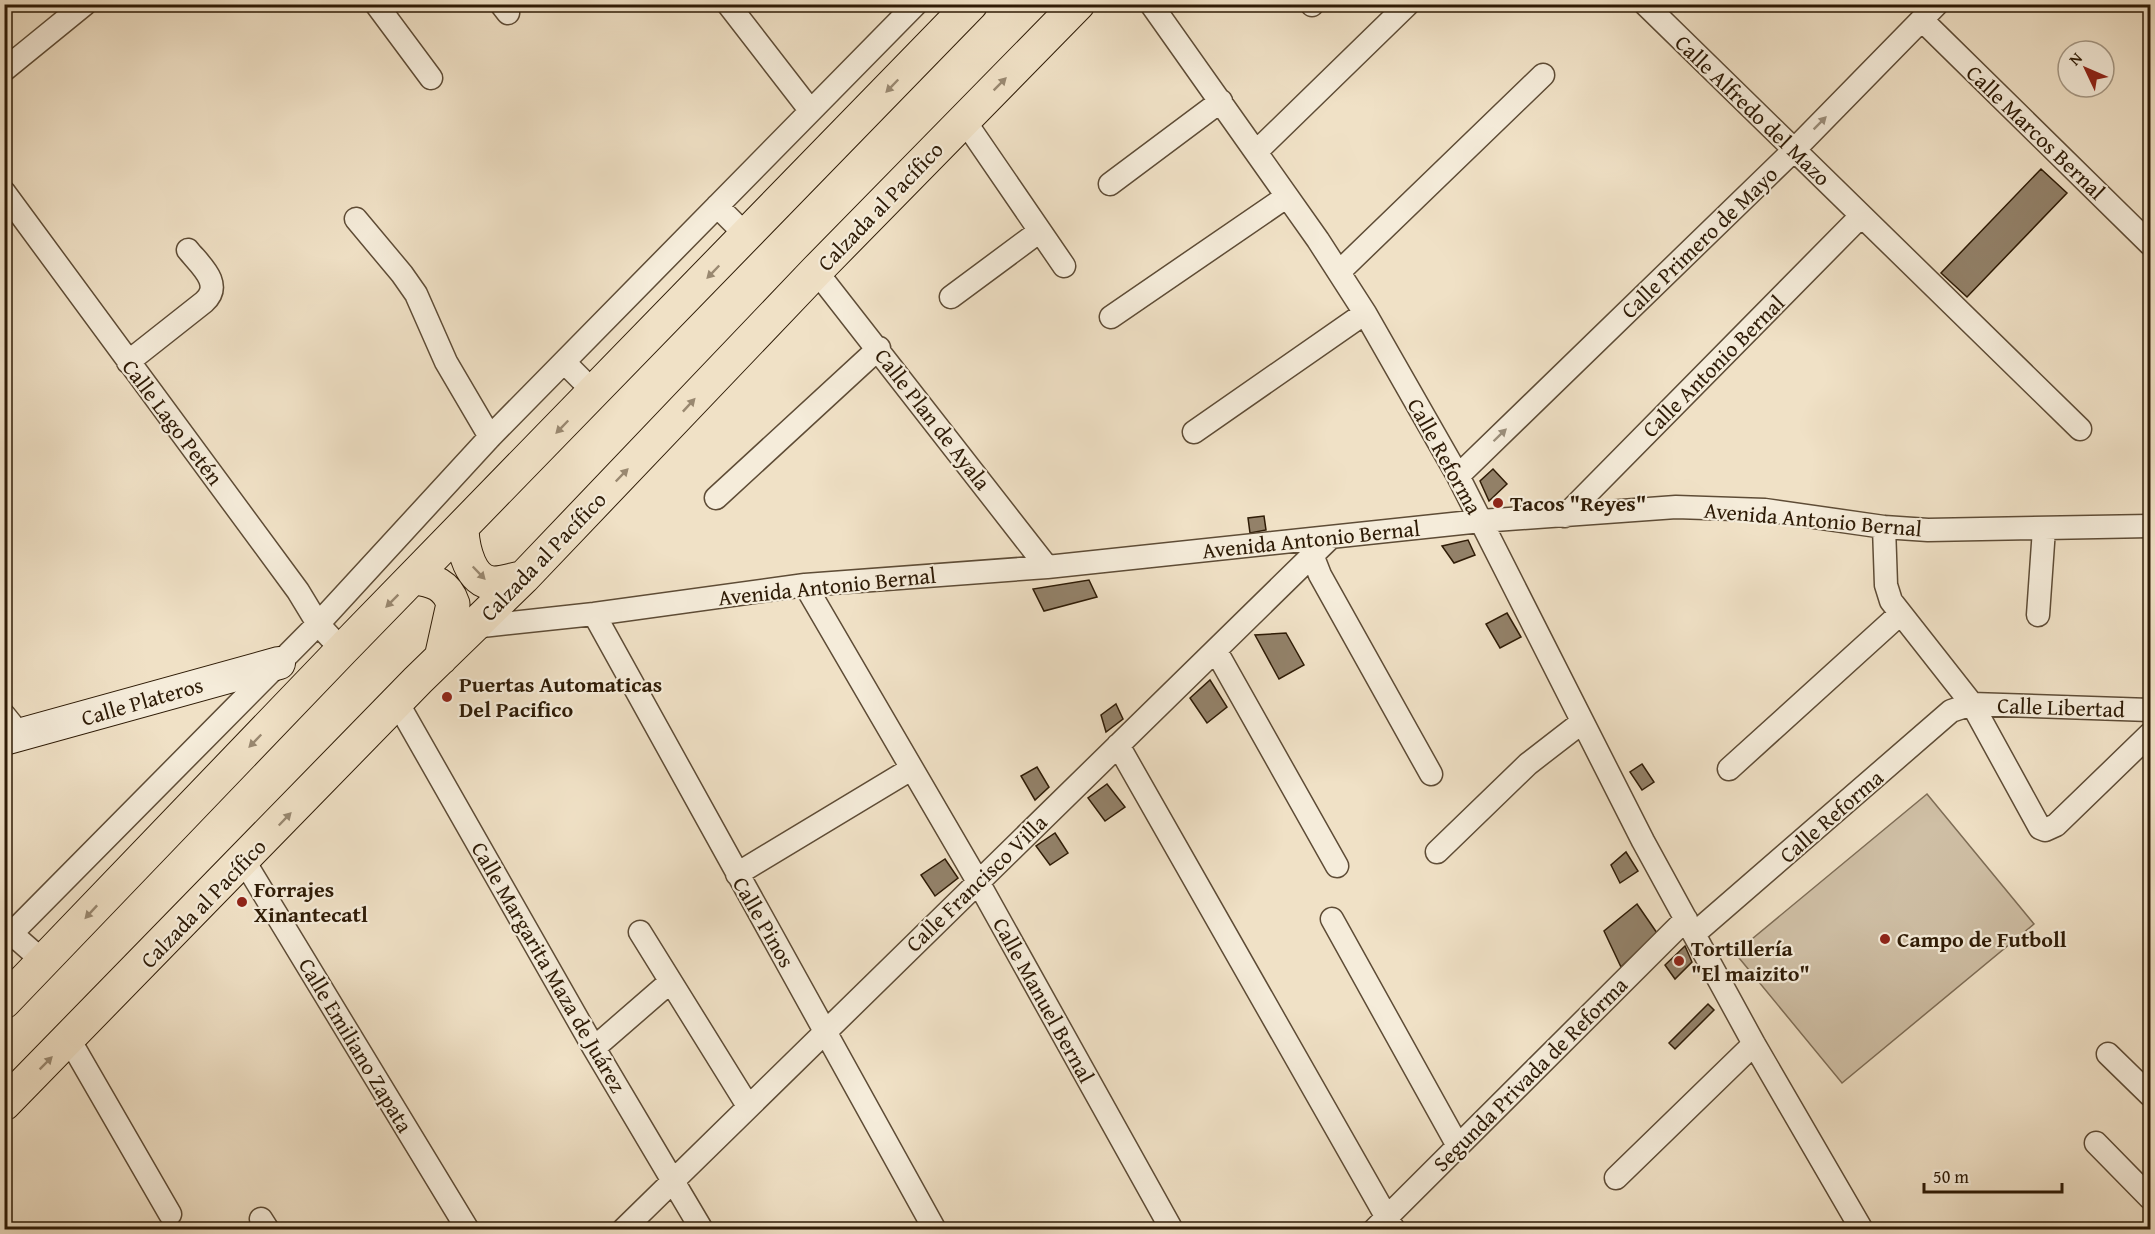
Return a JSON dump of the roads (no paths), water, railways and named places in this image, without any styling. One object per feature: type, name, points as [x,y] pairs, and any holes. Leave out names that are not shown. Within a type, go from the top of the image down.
[{"type":"main road","points":[[4,1002],[342,650],[462,530],[971,4]]},
{"type":"main road","name":"Calzada al Pacífico","points":[[4,1104],[397,702],[522,578],[816,271],[1078,4]]},
{"type":"main road","points":[[462,530],[463,544],[475,572],[493,583],[522,578]]},
{"type":"main road","points":[[424,569],[432,580],[439,584],[453,604],[441,660]]},
{"type":"main road","name":"Calle Plateros","points":[[10,730],[279,663]]},
{"type":"street","points":[[4,70],[85,4]]},
{"type":"street","points":[[376,4],[430,78]]},
{"type":"street","points":[[728,4],[810,110]]},
{"type":"street","points":[[44,962],[7,934],[97,847],[318,624],[490,437],[916,4]]},
{"type":"street","name":"Calle Reforma","points":[[1151,4],[1221,101],[1365,313],[1458,476],[1581,723],[1690,927],[1754,1044],[1862,1230]]},
{"type":"street","points":[[1256,152],[1408,4]]},
{"type":"street","name":"Calle Alfredo del Mazo","points":[[1645,4],[2080,429]]},
{"type":"street","name":"Calle Primero de Mayo","points":[[1458,476],[1794,150],[1930,12]]},
{"type":"street","name":"Calle Marcos Bernal","points":[[1930,12],[2151,244]]},
{"type":"street","points":[[1339,272],[1543,75]]},
{"type":"street","points":[[1110,184],[1221,101]]},
{"type":"street","points":[[964,120],[1064,266]]},
{"type":"street","name":"Calle Lago Petén","points":[[4,192],[298,591],[318,624],[342,650]]},
{"type":"street","points":[[1111,318],[1286,197]]},
{"type":"street","points":[[717,206],[747,236]]},
{"type":"street","name":"Calle Antonio Bernal","points":[[1565,516],[1861,216]]},
{"type":"street","points":[[356,219],[416,294],[446,362],[490,437]]},
{"type":"street","points":[[951,297],[1040,231]]},
{"type":"street","points":[[128,362],[211,294],[213,287],[209,276],[188,250]]},
{"type":"street","name":"Calle Plan de Ayala","points":[[816,271],[879,348],[1047,567]]},
{"type":"street","points":[[1194,432],[1365,313]]},
{"type":"street","points":[[716,498],[879,348]]},
{"type":"street","points":[[564,362],[595,393]]},
{"type":"street","name":"Avenida Antonio Bernal","points":[[473,627],[594,614],[805,585],[1047,567],[1481,521],[1716,507],[1800,514],[1884,527],[1928,530],[2151,526]]},
{"type":"street","name":"Calle Libertad","points":[[1884,527],[1886,585],[1891,601],[1972,704],[2036,824],[2045,830],[2056,825],[2151,734]]},
{"type":"street","points":[[2038,615],[2044,529]]},
{"type":"street","points":[[403,531],[424,569]]},
{"type":"street","name":"Calle Francisco Villa","points":[[623,1230],[977,880],[1313,557],[1330,538]]},
{"type":"street","points":[[1313,557],[1320,574],[1431,774]]},
{"type":"street","name":"Calle Manuel Bernal","points":[[805,585],[977,880],[1172,1230]]},
{"type":"street","name":"Calle Pinos","points":[[594,614],[935,1230]]},
{"type":"street","points":[[1729,769],[1900,614]]},
{"type":"street","points":[[1215,651],[1337,866]]},
{"type":"street","name":"Calle Margarita Maza de Juárez","points":[[397,702],[594,1048],[674,1179],[702,1230]]},
{"type":"street","name":"Calle Reforma","points":[[1690,927],[1951,711],[1972,704]]},
{"type":"street","name":"Calle Libertad","points":[[1972,704],[2151,710]]},
{"type":"street","points":[[1437,852],[1528,764],[1581,723]]},
{"type":"street","points":[[1118,745],[1385,1225]]},
{"type":"street","points":[[737,874],[911,769]]},
{"type":"street","points":[[97,847],[127,874]]},
{"type":"street","name":"Calle Emiliano Zapata","points":[[244,861],[468,1230]]},
{"type":"street","points":[[1332,919],[1458,1146]]},
{"type":"street","name":"Segunda Privada de Reforma","points":[[1385,1225],[1458,1146],[1690,927]]},
{"type":"street","points":[[640,932],[748,1106]]},
{"type":"street","points":[[594,1048],[670,982]]},
{"type":"street","points":[[69,1039],[170,1214]]},
{"type":"street","points":[[1616,1178],[1754,1044]]},
{"type":"street","points":[[2109,1054],[2151,1095]]},
{"type":"street","points":[[2096,1143],[2151,1198]]},
{"type":"place","name":"Tacos \"Reyes\"","points":[[1498,503]]},
{"type":"place","name":"Puertas Automaticas Del Pacifico","points":[[447,697]]},
{"type":"place","name":"Forrajes Xinantecatl","points":[[242,902]]},
{"type":"place","name":"Campo de Futboll","points":[[1885,939]]},
{"type":"place","name":"Tortillería \"El maizito\"","points":[[1679,961]]}]
